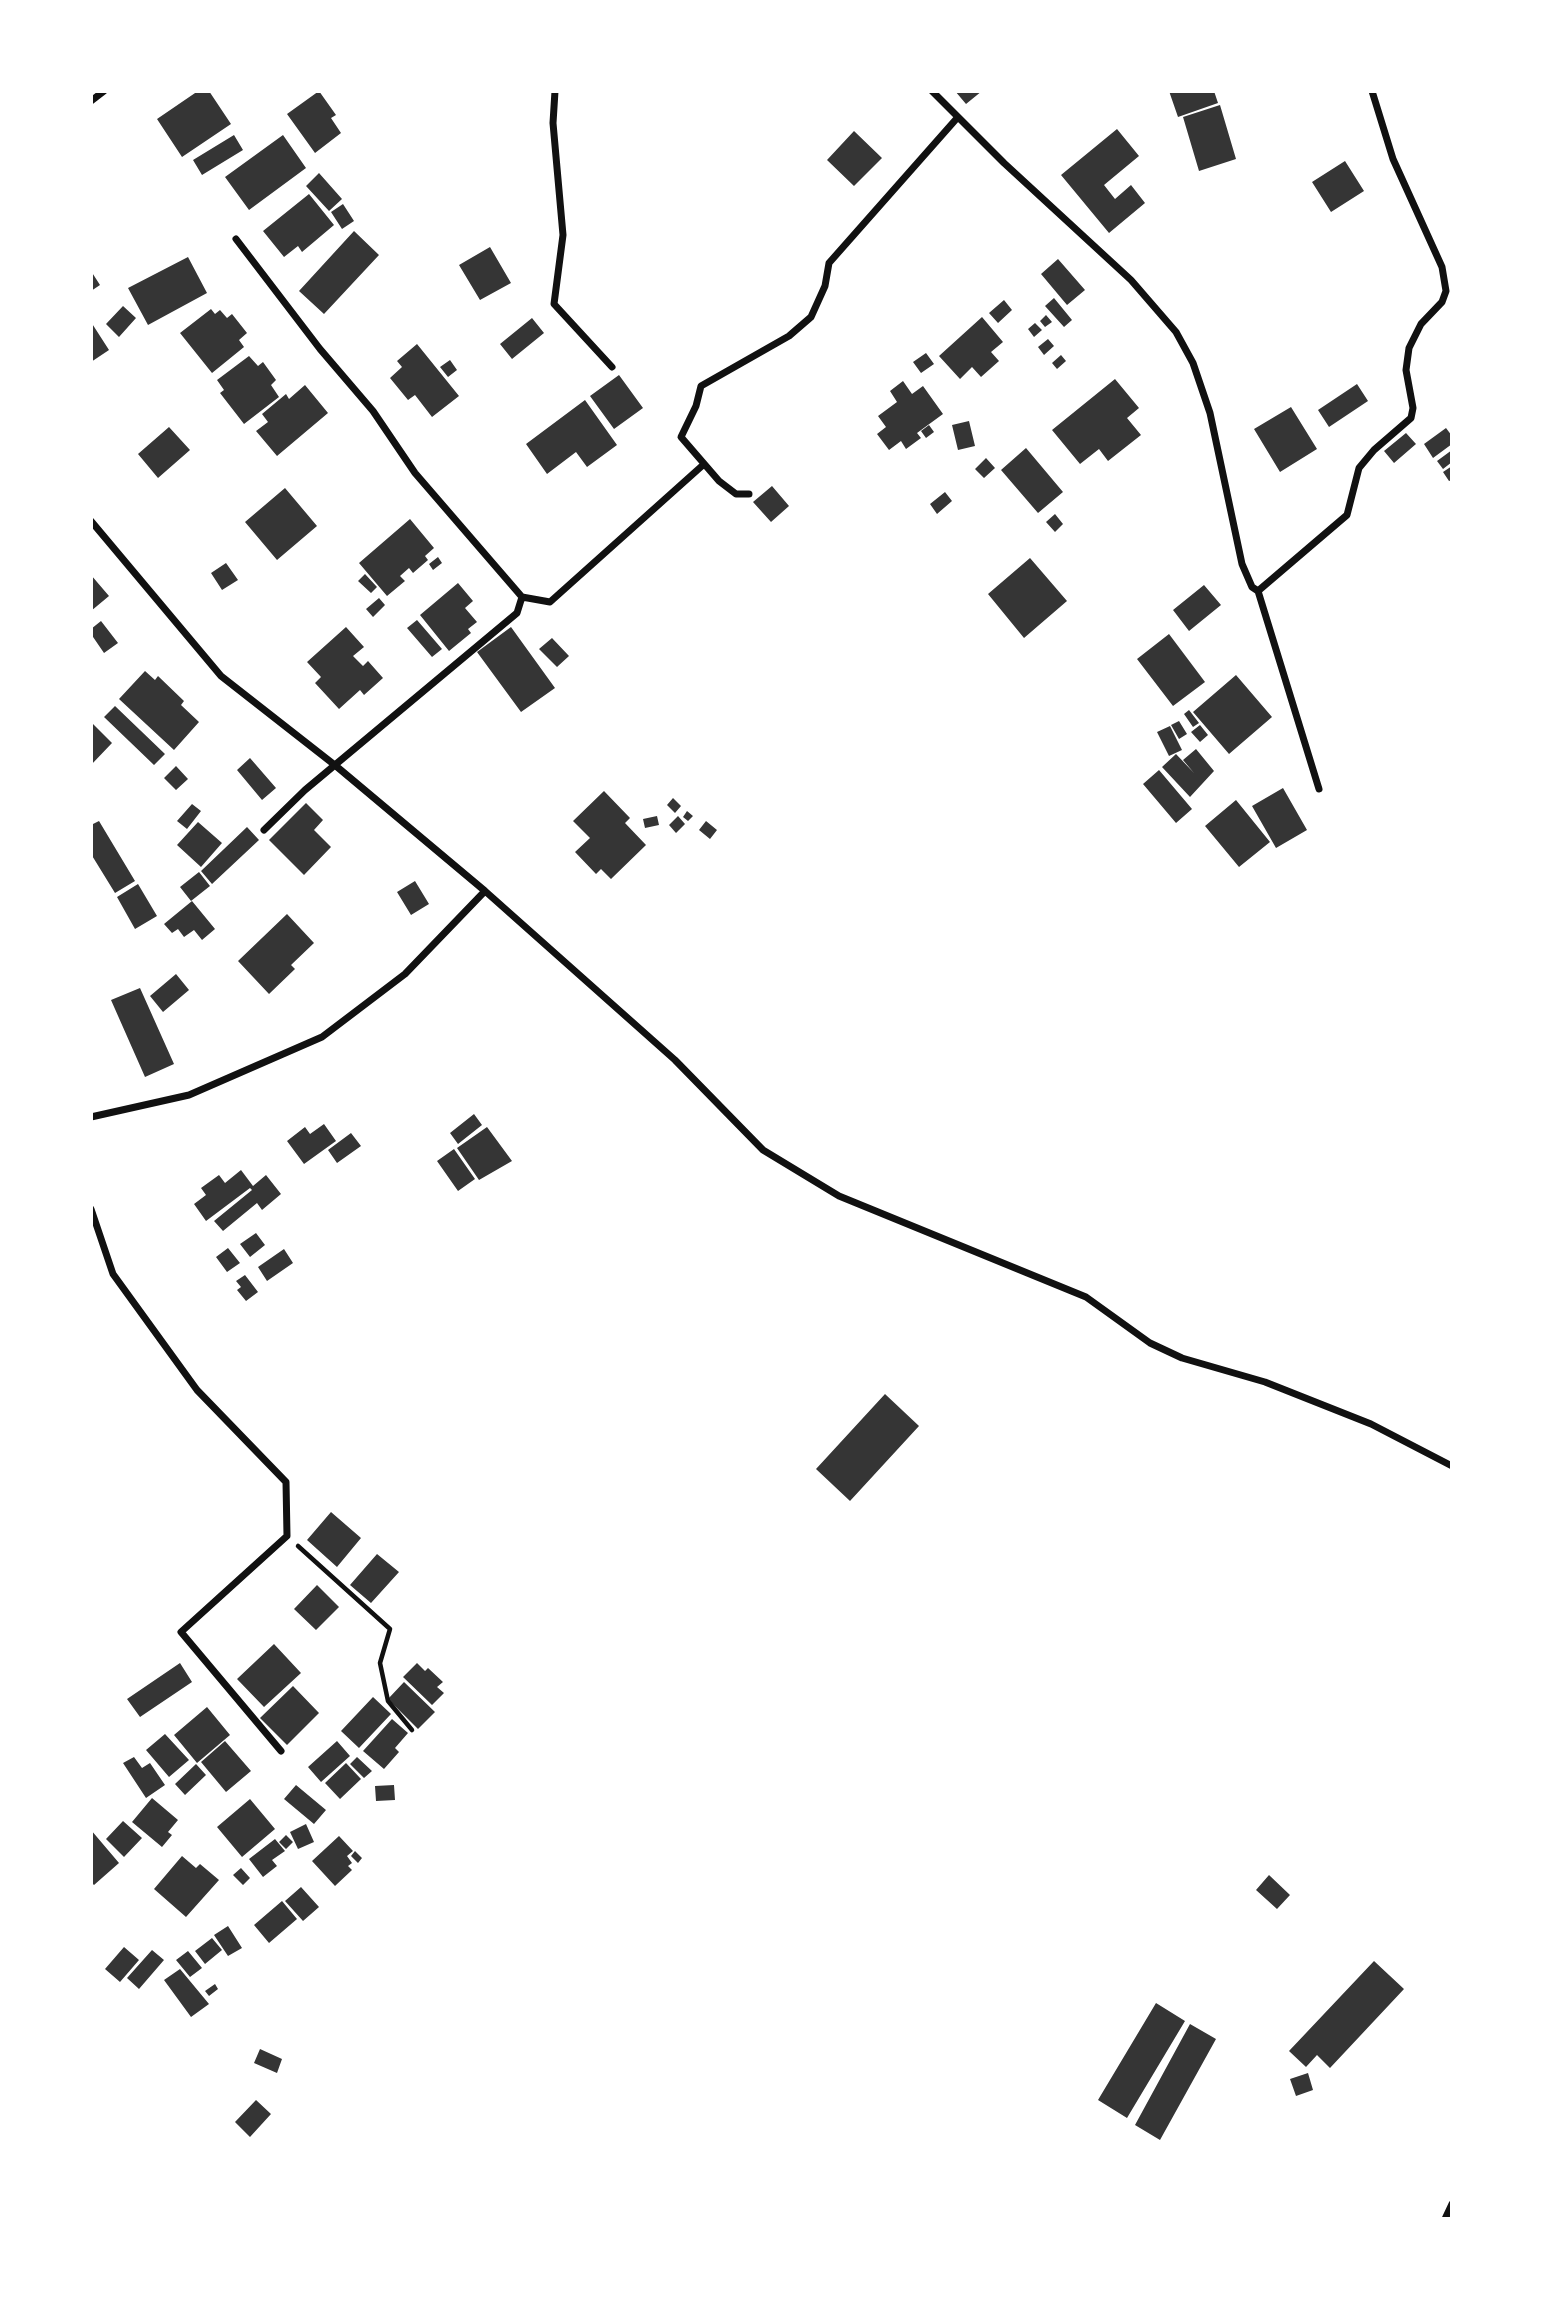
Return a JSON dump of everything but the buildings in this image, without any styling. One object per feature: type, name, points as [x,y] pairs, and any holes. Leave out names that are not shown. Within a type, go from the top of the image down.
[{"type":"street","points":[[91,101],[104,91]]},
{"type":"street","points":[[555,91],[552,123],[563,235],[554,304],[612,367]]},
{"type":"street","points":[[932,91],[1131,280],[1176,332],[1194,363],[1210,413],[1242,564],[1252,587],[1258,591],[1319,789]]},
{"type":"street","points":[[1258,591],[1347,515],[1359,468],[1374,450],[1410,418],[1413,408],[1406,370],[1409,348],[1421,324],[1442,302],[1446,291],[1442,267],[1393,159],[1372,91]]},
{"type":"street","points":[[749,494],[736,494],[703,465],[681,437],[701,387],[789,336],[811,317],[825,286],[829,263],[958,117]]},
{"type":"street","points":[[236,239],[320,349],[373,411],[415,473],[522,597],[550,602],[703,465]]},
{"type":"street","points":[[91,521],[221,676],[337,766],[485,891],[675,1060],[763,1150],[839,1196],[1086,1297],[1150,1343],[1182,1358],[1265,1382],[1371,1424],[1452,1466]]},
{"type":"street","points":[[264,830],[517,613],[522,597]]},
{"type":"street","points":[[91,1117],[189,1095],[322,1037],[405,974],[485,891]]},
{"type":"street","points":[[91,1209],[113,1274],[197,1390],[286,1482],[287,1536],[181,1632],[281,1751]]},
{"type":"street","points":[[1445,2219],[1452,2204]]},
{"type":"path","points":[[287,1536],[327,1576],[390,1629],[380,1663],[388,1701],[412,1730]]}]
